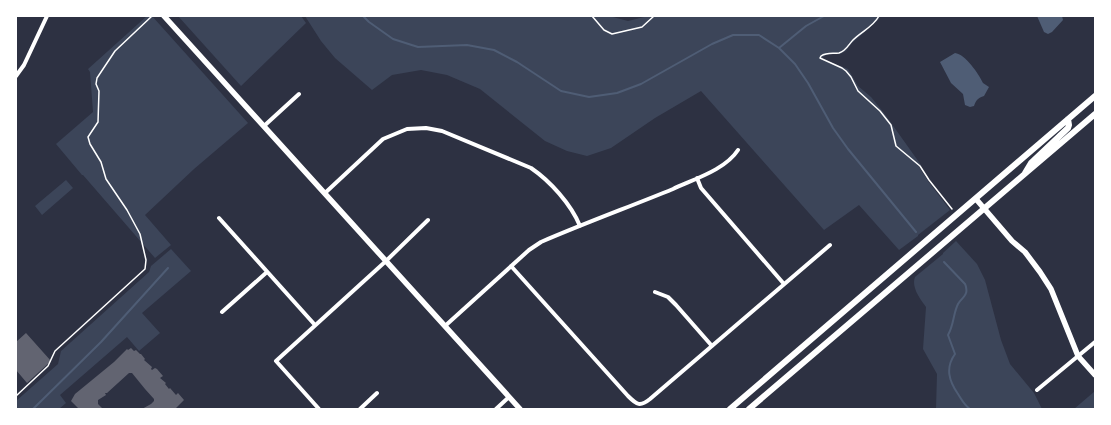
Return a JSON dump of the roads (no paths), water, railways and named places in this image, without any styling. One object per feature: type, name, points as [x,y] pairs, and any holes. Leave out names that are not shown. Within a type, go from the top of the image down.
[{"type":"main road","points":[[730,409],[1095,96]]},
{"type":"main road","points":[[749,409],[1095,114]]},
{"type":"main road","points":[[1025,174],[1031,163],[1068,128],[1068,119]]},
{"type":"main road","points":[[844,312],[852,322]]},
{"type":"street","points":[[16,76],[24,66],[47,16]]},
{"type":"street","points":[[164,16],[520,409]]},
{"type":"street","points":[[264,126],[299,94]]},
{"type":"street","points":[[325,193],[383,139],[407,129],[426,128],[442,131],[531,168],[541,175],[572,209],[580,226]]},
{"type":"street","points":[[445,326],[529,250],[541,242],[626,209],[697,178],[724,165],[738,150]]},
{"type":"street","points":[[697,178],[701,188],[784,284]]},
{"type":"street","points":[[976,199],[1012,240],[1025,252],[1051,289],[1078,356],[1095,375]]},
{"type":"street","points":[[219,218],[315,325]]},
{"type":"street","points":[[319,409],[276,361],[386,261],[428,220]]},
{"type":"street","points":[[511,266],[628,396],[639,404],[650,399],[830,245]]},
{"type":"street","points":[[222,312],[267,272]]},
{"type":"street","points":[[655,292],[668,298],[676,305],[712,346]]},
{"type":"street","points":[[1037,390],[1095,342]]},
{"type":"street","points":[[360,409],[377,393]]},
{"type":"street","points":[[496,409],[509,397]]},
{"type":"waterway","points":[[363,16],[393,39],[418,47],[467,45],[494,50],[517,62],[561,91],[589,97],[617,93],[641,84],[712,44],[733,35],[759,35],[779,48],[795,64],[808,83],[833,128],[848,149],[916,232]]},
{"type":"waterway","points":[[779,48],[806,26],[824,16]]},
{"type":"waterway","points":[[944,262],[965,284],[966,288],[966,292],[956,308],[948,335],[955,354],[950,364],[949,374],[952,384],[966,406],[970,409]]},
{"type":"waterway","points":[[33,409],[101,342],[168,268]]}]
